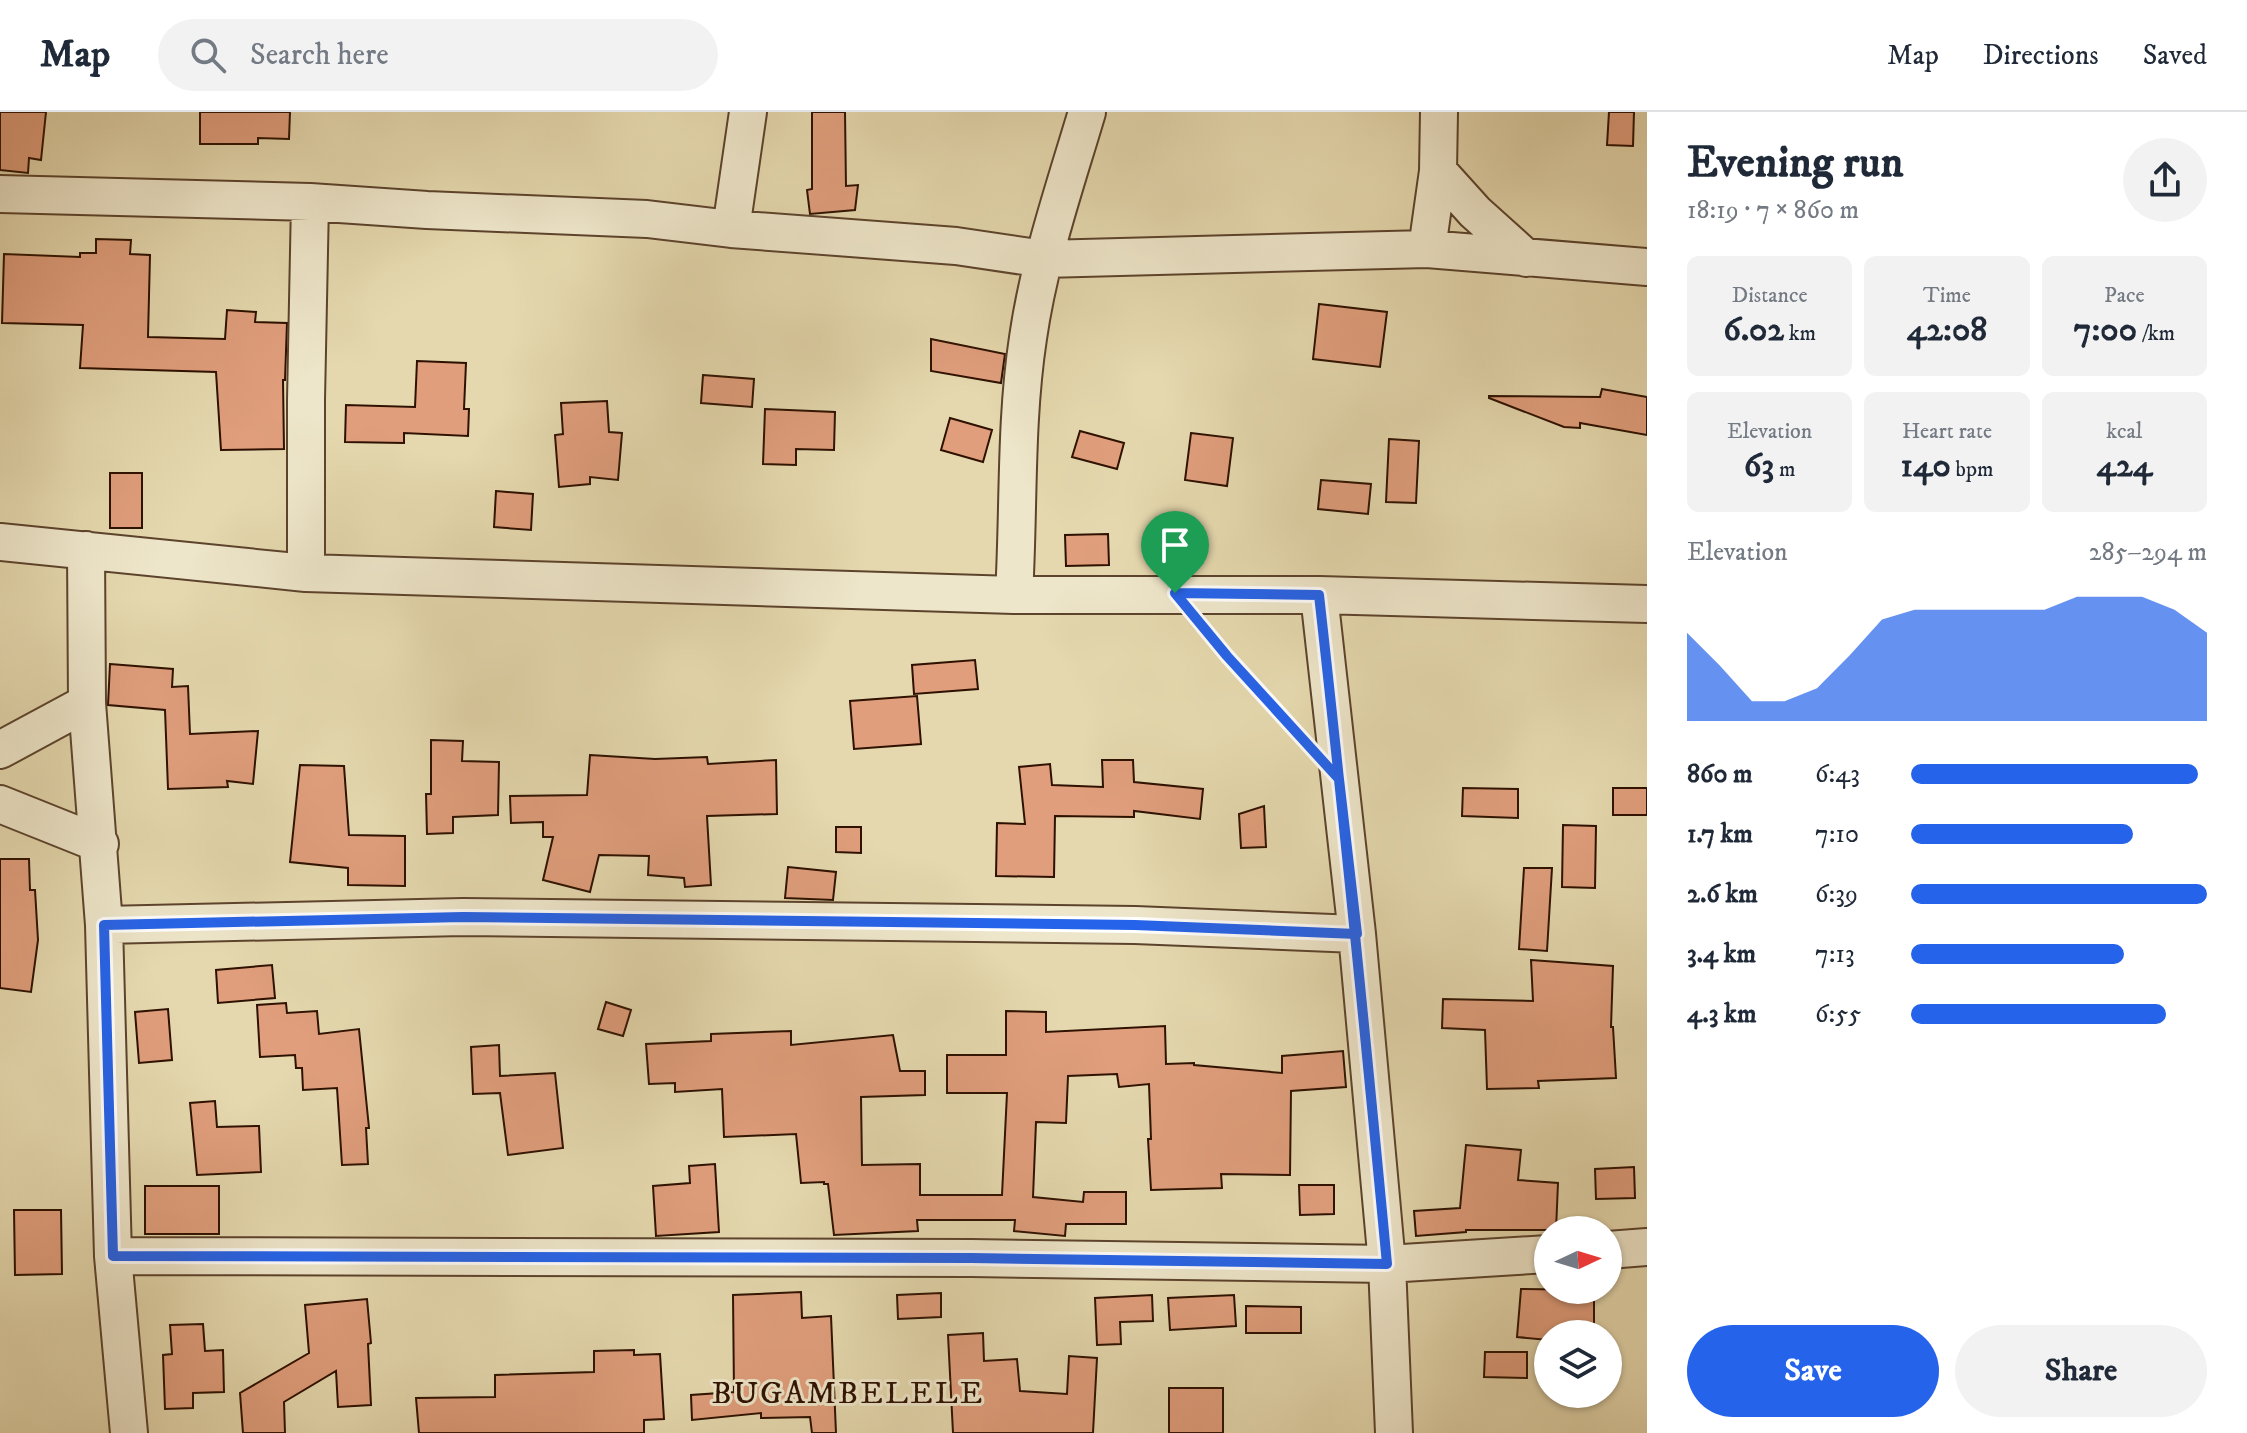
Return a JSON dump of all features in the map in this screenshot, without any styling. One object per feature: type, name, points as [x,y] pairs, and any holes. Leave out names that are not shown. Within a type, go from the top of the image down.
[{"type":"street","points":[[731,229],[748,112]]},
{"type":"street","points":[[1014,595],[1019,410],[1028,335],[1044,259],[1087,112]]},
{"type":"street","points":[[1427,249],[1438,171],[1439,112]]},
{"type":"street","points":[[1438,171],[1475,212],[1526,258]]},
{"type":"street","points":[[0,194],[310,202],[647,219],[731,229],[956,246],[1044,259],[1427,249],[1647,267]]},
{"type":"street","points":[[306,573],[310,202]]},
{"type":"street","points":[[0,542],[306,573],[1014,595],[1319,595],[1647,604]]},
{"type":"street","points":[[86,550],[87,703],[104,925],[113,1256],[129,1433]]},
{"type":"street","points":[[1319,595],[1357,934],[1387,1264],[1394,1433]]},
{"type":"street","points":[[0,750],[87,703]]},
{"type":"street","points":[[0,804],[100,844]]},
{"type":"street","points":[[104,925],[463,917],[1135,925],[1357,934]]},
{"type":"street","points":[[1622,1249],[1647,1247]]},
{"type":"street","points":[[113,1256],[955,1258],[1387,1264],[1534,1255]]},
{"type":"path","points":[[1175,593],[1227,656],[1339,779]]},
{"type":"building","points":[[0,112],[46,112],[41,160],[29,158],[28,173],[0,170]]},
{"type":"building","points":[[200,112],[290,112],[289,139],[258,138],[258,144],[200,144]]},
{"type":"building","points":[[812,112],[845,112],[846,186],[858,185],[855,210],[810,214],[807,190],[812,189]]},
{"type":"building","points":[[1609,112],[1634,112],[1633,146],[1607,145]]},
{"type":"building","points":[[96,239],[131,240],[130,254],[150,255],[148,337],[225,339],[227,310],[256,312],[255,322],[287,323],[283,380],[284,449],[221,450],[216,372],[80,368],[83,325],[2,323],[4,254],[80,257],[80,253],[96,253]]},
{"type":"building","points":[[1319,304],[1387,312],[1380,367],[1313,359]]},
{"type":"building","points":[[931,339],[1005,354],[1001,383],[931,371]]},
{"type":"building","points":[[417,361],[466,363],[464,409],[469,409],[468,436],[404,433],[404,443],[345,442],[346,405],[415,407]]},
{"type":"building","points":[[703,375],[754,379],[752,407],[701,403]]},
{"type":"building","points":[[1602,389],[1647,397],[1647,435],[1580,423],[1580,428],[1564,427],[1489,398],[1600,397]]},
{"type":"building","points":[[607,401],[609,432],[622,433],[618,480],[590,477],[590,484],[559,487],[555,435],[563,434],[561,403]]},
{"type":"building","points":[[765,409],[835,412],[834,450],[796,449],[796,465],[763,464]]},
{"type":"building","points":[[950,418],[992,430],[983,462],[941,450]]},
{"type":"building","points":[[1080,431],[1124,443],[1117,469],[1072,457]]},
{"type":"building","points":[[1191,433],[1233,438],[1227,486],[1185,480]]},
{"type":"building","points":[[1389,439],[1419,441],[1416,503],[1386,502]]},
{"type":"building","points":[[110,473],[142,473],[142,528],[110,528]]},
{"type":"building","points":[[1321,480],[1371,484],[1368,514],[1318,509]]},
{"type":"building","points":[[496,491],[533,494],[531,530],[494,527]]},
{"type":"building","points":[[1108,534],[1109,565],[1066,566],[1065,535]]},
{"type":"building","points":[[975,660],[978,689],[914,694],[912,665]]},
{"type":"building","points":[[110,664],[173,669],[172,687],[188,686],[190,734],[258,731],[253,784],[227,781],[228,787],[168,789],[165,710],[108,705]]},
{"type":"building","points":[[917,696],[921,744],[854,749],[850,701]]},
{"type":"building","points":[[431,740],[463,741],[462,761],[499,762],[498,815],[453,817],[453,833],[427,834],[426,794],[431,794]]},
{"type":"building","points":[[590,755],[655,759],[707,757],[708,764],[776,760],[777,814],[707,816],[711,885],[685,887],[684,878],[648,875],[649,856],[599,855],[590,892],[543,880],[553,837],[543,837],[543,822],[511,823],[510,796],[587,795]]},
{"type":"building","points":[[1102,760],[1133,760],[1134,782],[1203,789],[1200,819],[1134,811],[1134,817],[1055,816],[1054,877],[996,876],[997,823],[1025,824],[1019,767],[1050,764],[1052,785],[1103,787]]},
{"type":"building","points":[[300,765],[344,766],[349,835],[405,836],[405,886],[348,885],[348,868],[290,862]]},
{"type":"building","points":[[1463,788],[1518,789],[1518,818],[1462,816]]},
{"type":"building","points":[[1613,788],[1647,788],[1647,815],[1613,815]]},
{"type":"building","points":[[1264,806],[1266,847],[1241,848],[1239,814]]},
{"type":"building","points":[[1563,825],[1596,826],[1595,888],[1562,887]]},
{"type":"building","points":[[836,827],[861,827],[861,853],[836,852]]},
{"type":"building","points":[[0,859],[29,859],[30,890],[35,890],[38,940],[31,992],[0,988]]},
{"type":"building","points":[[788,867],[836,872],[833,900],[785,898]]},
{"type":"building","points":[[1524,868],[1552,868],[1547,951],[1519,949]]},
{"type":"building","points":[[1531,960],[1613,966],[1611,1027],[1616,1078],[1538,1081],[1539,1088],[1487,1089],[1485,1030],[1442,1028],[1443,999],[1533,1001]]},
{"type":"building","points":[[272,965],[275,998],[218,1003],[216,970]]},
{"type":"building","points":[[606,1002],[631,1010],[623,1036],[598,1029]]},
{"type":"building","points":[[286,1003],[287,1013],[317,1011],[319,1034],[359,1029],[369,1128],[366,1128],[368,1164],[342,1165],[337,1088],[303,1090],[302,1068],[296,1068],[295,1055],[260,1057],[257,1005]]},
{"type":"building","points":[[168,1009],[172,1060],[139,1063],[135,1012]]},
{"type":"building","points":[[1006,1011],[1046,1012],[1046,1032],[1165,1026],[1166,1064],[1194,1063],[1282,1073],[1282,1056],[1343,1051],[1346,1087],[1291,1091],[1290,1175],[1221,1174],[1222,1188],[1151,1190],[1149,1084],[1119,1087],[1117,1074],[1068,1076],[1066,1123],[1036,1122],[1033,1197],[1083,1202],[1084,1192],[1126,1192],[1126,1224],[1066,1224],[1065,1236],[1014,1231],[1015,1220],[917,1220],[918,1231],[834,1235],[828,1184],[801,1183],[796,1134],[724,1137],[722,1089],[675,1092],[675,1083],[649,1084],[646,1044],[711,1041],[711,1034],[791,1031],[791,1045],[893,1035],[900,1071],[925,1071],[925,1095],[861,1097],[862,1165],[920,1164],[920,1195],[1002,1195],[1007,1093],[947,1093],[947,1055],[1006,1055]]},
{"type":"building","points":[[499,1045],[500,1076],[555,1073],[563,1148],[508,1155],[500,1093],[473,1094],[471,1047]]},
{"type":"building","points":[[215,1101],[217,1127],[259,1126],[261,1172],[197,1175],[190,1103]]},
{"type":"building","points":[[1466,1145],[1521,1150],[1518,1180],[1558,1183],[1557,1216],[1534,1216],[1534,1230],[1466,1230],[1416,1236],[1414,1211],[1460,1208]]},
{"type":"building","points":[[715,1164],[719,1232],[656,1236],[653,1186],[690,1183],[689,1166]]},
{"type":"building","points":[[1634,1167],[1635,1198],[1596,1199],[1595,1169]]},
{"type":"building","points":[[1299,1185],[1334,1185],[1334,1214],[1300,1215]]},
{"type":"building","points":[[145,1186],[219,1186],[219,1234],[145,1234]]},
{"type":"building","points":[[14,1210],[61,1210],[62,1274],[15,1275]]},
{"type":"building","points":[[1521,1289],[1534,1289],[1534,1304],[1594,1304],[1594,1320],[1534,1320],[1534,1339],[1517,1337]]},
{"type":"building","points":[[801,1292],[802,1318],[831,1316],[836,1433],[812,1433],[810,1417],[761,1418],[761,1413],[692,1420],[691,1395],[734,1392],[733,1295]]},
{"type":"building","points":[[941,1293],[941,1317],[898,1319],[897,1295]]},
{"type":"building","points":[[1152,1295],[1153,1321],[1120,1322],[1121,1344],[1097,1345],[1095,1298]]},
{"type":"building","points":[[1234,1295],[1236,1326],[1170,1330],[1168,1298]]},
{"type":"building","points":[[367,1299],[371,1405],[338,1407],[336,1371],[284,1402],[285,1433],[243,1433],[240,1393],[309,1353],[305,1305]]},
{"type":"building","points":[[1246,1306],[1301,1307],[1301,1333],[1246,1333]]},
{"type":"building","points":[[203,1324],[205,1351],[223,1350],[224,1392],[193,1393],[193,1408],[165,1409],[163,1355],[172,1354],[170,1325]]},
{"type":"building","points":[[983,1333],[984,1361],[1017,1359],[1020,1391],[1067,1394],[1069,1356],[1097,1358],[1093,1433],[953,1433],[948,1335]]},
{"type":"building","points":[[634,1350],[634,1355],[660,1354],[664,1419],[644,1420],[644,1433],[419,1433],[416,1398],[495,1397],[495,1375],[594,1372],[594,1351]]},
{"type":"building","points":[[1485,1352],[1527,1352],[1527,1378],[1484,1377]]},
{"type":"building","points":[[1169,1388],[1223,1388],[1223,1433],[1169,1433]]},
{"type":"district","name":"BUGAMBELELE","points":[[848,1394]]},
{"type":"route","points":[[1175,593],[1227,656],[1339,779],[1357,934],[1135,925],[463,917],[104,925],[113,1256],[971,1258],[1387,1264],[1357,934],[1319,595],[1175,593]]}]
